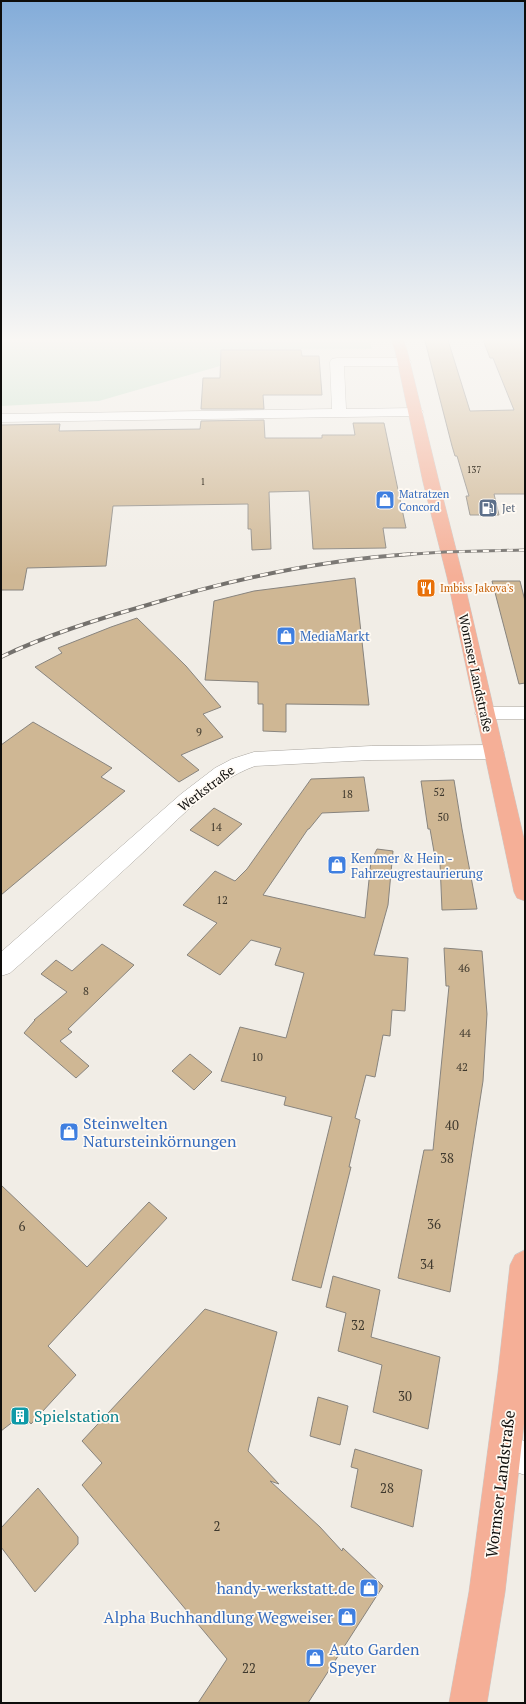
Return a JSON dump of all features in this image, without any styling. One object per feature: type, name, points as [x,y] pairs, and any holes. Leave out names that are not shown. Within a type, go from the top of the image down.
[{"type":"main road","name":"Wormser Landstraße","points":[[417,417],[524,883]]},
{"type":"main road","name":"Wormser Landstraße","points":[[468,1703],[487,1592],[514,1455],[514,1373],[525,1265]]},
{"type":"street","points":[[1,418],[89,417]]},
{"type":"street","points":[[485,713],[525,713]]},
{"type":"street","name":"Werkstraße","points":[[1,966],[175,811],[219,776],[240,762],[260,758],[371,752],[494,752]]},
{"type":"building","points":[[444,417],[525,417],[525,494],[494,494],[499,515],[470,515],[466,496],[469,496],[457,456],[455,456]]},
{"type":"building","points":[[264,420],[265,438],[322,438],[322,435],[355,435],[353,423],[384,423],[406,528],[383,528],[386,548],[313,549],[309,491],[269,492],[271,549],[252,550],[251,529],[248,529],[248,504],[113,506],[106,566],[27,568],[23,590],[1,590],[1,425],[60,424],[59,431],[200,429],[201,421]]},
{"type":"building","name":"MediaMarkt","points":[[355,578],[369,705],[286,704],[286,732],[263,731],[263,704],[258,704],[258,682],[205,680],[214,601],[254,591]]},
{"type":"building","points":[[492,581],[520,581],[525,601],[525,683],[519,684]]},
{"type":"building","points":[[137,618],[186,666],[221,707],[203,714],[223,737],[181,755],[199,770],[179,782],[35,667],[62,653],[58,648]]},
{"type":"building","points":[[33,722],[112,768],[101,777],[125,791],[1,895],[1,745]]},
{"type":"building","points":[[364,777],[369,811],[322,813],[308,829],[263,895],[365,918],[371,861],[377,849],[393,851],[388,905],[374,955],[408,958],[405,1011],[392,1010],[390,1036],[383,1035],[375,1077],[366,1075],[355,1118],[360,1120],[349,1167],[351,1167],[321,1288],[292,1280],[332,1117],[284,1105],[286,1097],[221,1081],[240,1027],[286,1038],[304,973],[275,965],[281,948],[251,940],[220,975],[187,955],[217,923],[183,905],[215,871],[235,881],[247,869],[311,779]]},
{"type":"building","points":[[454,780],[477,909],[442,910],[440,863],[436,863],[430,829],[428,829],[421,781]]},
{"type":"building","points":[[214,808],[242,824],[218,846],[190,830]]},
{"type":"building","points":[[102,944],[134,965],[68,1029],[72,1032],[60,1041],[89,1066],[76,1078],[24,1033],[34,1020],[67,992],[41,974],[56,960],[72,971]]},
{"type":"building","points":[[444,948],[482,951],[487,1014],[483,1081],[450,1292],[398,1278],[424,1150],[433,1150],[449,986],[446,986]]},
{"type":"building","points":[[190,1054],[212,1072],[194,1090],[172,1071]]},
{"type":"building","points":[[1,1185],[87,1267],[149,1202],[167,1218],[48,1346],[76,1375],[31,1424],[23,1414],[1,1431]]},
{"type":"building","points":[[333,1276],[380,1290],[371,1337],[440,1357],[428,1429],[373,1412],[382,1365],[338,1351],[346,1313],[326,1307]]},
{"type":"building","points":[[205,1309],[277,1332],[248,1451],[279,1484],[270,1481],[320,1527],[342,1551],[343,1548],[383,1586],[308,1703],[198,1703],[227,1659],[82,1485],[102,1463],[82,1441]]},
{"type":"building","points":[[318,1397],[348,1406],[340,1445],[310,1436]]},
{"type":"building","points":[[355,1449],[422,1470],[413,1527],[351,1507],[358,1469],[351,1467]]},
{"type":"building","points":[[38,1488],[78,1537],[78,1544],[35,1592],[1,1547],[1,1528]]},
{"type":"railway","points":[[406,555],[525,550]]},
{"type":"railway","points":[[406,555],[412,554]]},
{"type":"railway","points":[[399,555],[406,555]]},
{"type":"railway","points":[[1,657],[89,622],[210,587],[310,566],[406,555]]},
{"type":"place","name":"Matratzen Concord","points":[[385,500]]},
{"type":"place","name":"Jet","points":[[488,508]]},
{"type":"place","name":"Imbiss Jakova's","points":[[426,588]]},
{"type":"place","name":"MediaMarkt","points":[[286,636]]},
{"type":"place","name":"Kemmer & Hein - Fahrzeugrestaurierung","points":[[337,865]]},
{"type":"place","name":"Steinwelten Natursteinkörnungen","points":[[69,1132]]},
{"type":"place","name":"Spielstation","points":[[20,1416]]},
{"type":"place","name":"handy-werkstatt.de","points":[[369,1588]]},
{"type":"place","name":"Alpha Buchhandlung Wegweiser","points":[[347,1617]]},
{"type":"place","name":"Auto Garden Speyer","points":[[315,1658]]}]
